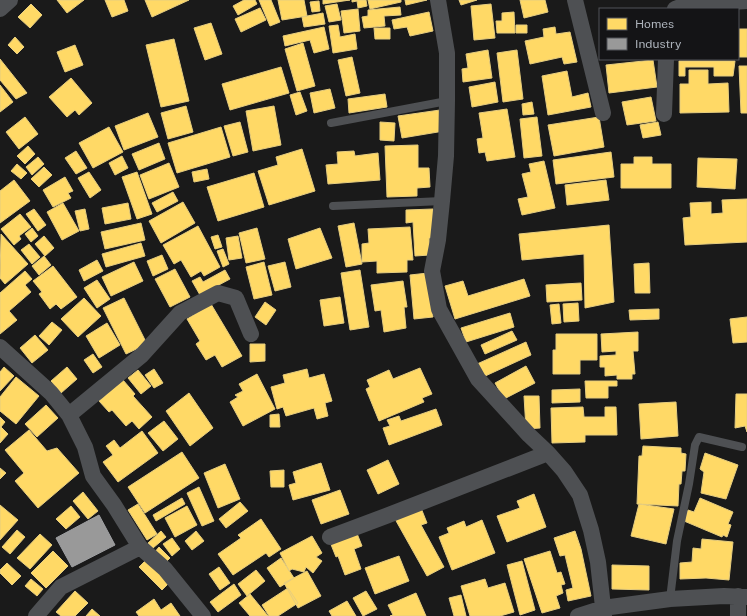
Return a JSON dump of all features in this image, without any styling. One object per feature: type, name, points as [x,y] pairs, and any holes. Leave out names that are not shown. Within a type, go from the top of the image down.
[{"type":"street","points":[[0,9],[10,0]]},
{"type":"street","points":[[438,0],[447,53],[448,101],[446,156],[442,201],[438,240],[432,271],[439,309],[478,379],[529,435],[548,452],[564,471],[580,495],[591,530],[598,562],[604,612]]},
{"type":"street","points":[[575,0],[603,113]]},
{"type":"street","points":[[678,8],[685,5],[747,1]]},
{"type":"street","points":[[664,114],[666,60]]},
{"type":"street","points":[[69,415],[142,355],[180,313],[218,293],[236,298],[251,334]]},
{"type":"street","points":[[0,347],[51,393],[69,415],[85,447],[93,476],[114,505],[140,547],[165,570],[202,616]]},
{"type":"street","points":[[330,537],[548,452]]},
{"type":"street","points":[[36,616],[61,587],[140,547]]},
{"type":"street","points":[[578,616],[670,600],[742,596],[738,616]]},
{"type":"lane","points":[[331,123],[448,101]]},
{"type":"lane","points":[[333,206],[442,201]]},
{"type":"lane","points":[[670,600],[677,540],[689,484],[695,445],[699,437],[742,447]]},
{"type":"building: Homes","points":[[57,0],[84,0],[67,13]]},
{"type":"building: Homes","points":[[105,0],[124,0],[128,11],[112,17]]},
{"type":"building: Homes","points":[[145,0],[189,0],[152,17]]},
{"type":"building: Homes","points":[[244,0],[255,0],[257,4],[238,15],[233,6]]},
{"type":"building: Homes","points":[[259,0],[271,0],[280,22],[270,26]]},
{"type":"building: Homes","points":[[278,0],[304,0],[307,16],[282,20]]},
{"type":"building: Homes","points":[[323,0],[350,0],[323,4]]},
{"type":"building: Homes","points":[[352,0],[366,0],[367,6],[358,8],[357,1],[352,2]]},
{"type":"building: Homes","points":[[368,0],[401,0],[401,2],[370,9]]},
{"type":"building: Homes","points":[[405,0],[427,0],[406,5]]},
{"type":"building: Homes","points":[[459,0],[477,0],[461,5]]},
{"type":"building: Homes","points":[[520,0],[545,0],[548,12],[524,18]]},
{"type":"building: Homes","points":[[319,1],[320,11],[312,12],[310,2]]},
{"type":"building: Homes","points":[[31,4],[42,15],[30,28],[18,17]]},
{"type":"building: Homes","points":[[337,4],[341,20],[329,22],[325,6]]},
{"type":"building: Homes","points":[[491,4],[495,38],[474,40],[471,6]]},
{"type":"building: Homes","points":[[400,7],[401,15],[384,16],[385,26],[364,28],[362,17],[368,16],[368,10]]},
{"type":"building: Homes","points":[[260,8],[266,20],[241,32],[235,19]]},
{"type":"building: Homes","points":[[358,9],[360,31],[344,33],[341,11]]},
{"type":"building: Homes","points":[[429,12],[433,31],[410,36],[407,27],[394,29],[392,20]]},
{"type":"building: Homes","points":[[514,12],[515,33],[497,33],[496,21],[502,21],[502,13]]},
{"type":"building: Homes","points":[[323,13],[325,24],[304,27],[302,17]]},
{"type":"building: Homes","points":[[211,23],[222,54],[205,60],[194,28]]},
{"type":"building: Homes","points":[[338,25],[340,37],[355,34],[357,49],[333,53],[329,26]]},
{"type":"building: Homes","points":[[516,25],[527,25],[527,33],[516,33]]},
{"type":"building: Homes","points":[[324,27],[329,49],[314,53],[310,40],[285,46],[283,36]]},
{"type":"building: Homes","points":[[555,27],[556,34],[570,32],[577,62],[564,64],[562,57],[530,64],[525,41],[544,37],[543,29]]},
{"type":"building: Homes","points":[[374,28],[390,28],[390,39],[375,39]]},
{"type":"building: Homes","points":[[739,29],[747,29],[747,57],[739,57]]},
{"type":"building: Homes","points":[[15,37],[24,47],[17,54],[8,45]]},
{"type":"building: Homes","points":[[174,39],[189,101],[161,107],[146,45]]},
{"type":"building: Homes","points":[[303,43],[315,86],[297,91],[285,49]]},
{"type":"building: Homes","points":[[75,45],[83,65],[65,72],[57,52]]},
{"type":"building: Homes","points":[[488,50],[492,78],[463,82],[462,69],[468,68],[466,54]]},
{"type":"building: Homes","points":[[517,50],[523,99],[503,102],[497,53]]},
{"type":"building: Homes","points":[[352,57],[360,93],[346,96],[338,60]]},
{"type":"building: Homes","points":[[0,59],[27,93],[16,99],[0,80]]},
{"type":"building: Homes","points":[[653,60],[657,87],[609,93],[606,65]]},
{"type":"building: Homes","points":[[679,61],[735,61],[733,76],[714,76],[714,67],[685,67],[685,76],[679,76]]},
{"type":"building: Homes","points":[[739,66],[747,66],[747,113],[741,113]]},
{"type":"building: Homes","points":[[281,67],[289,93],[230,110],[222,84]]},
{"type":"building: Homes","points":[[689,70],[708,70],[708,84],[728,83],[729,112],[680,113],[680,84],[689,84]]},
{"type":"building: Homes","points":[[567,71],[572,97],[588,93],[591,107],[548,115],[542,76]]},
{"type":"building: Homes","points":[[71,78],[92,103],[79,115],[75,110],[67,117],[49,97]]},
{"type":"building: Homes","points":[[495,82],[498,102],[472,107],[469,87]]},
{"type":"building: Homes","points":[[0,85],[13,102],[0,112]]},
{"type":"building: Homes","points":[[330,89],[335,108],[314,113],[310,93]]},
{"type":"building: Homes","points":[[300,92],[307,111],[296,115],[290,95]]},
{"type":"building: Homes","points":[[385,94],[387,107],[349,113],[348,99]]},
{"type":"building: Homes","points":[[651,97],[656,121],[627,125],[622,102]]},
{"type":"building: Homes","points":[[532,102],[534,114],[523,115],[522,104]]},
{"type":"building: Homes","points":[[186,106],[193,132],[168,139],[161,113]]},
{"type":"building: Homes","points":[[274,106],[281,145],[253,151],[246,111]]},
{"type":"building: Homes","points":[[507,109],[515,157],[487,161],[485,152],[479,153],[477,139],[483,138],[479,113]]},
{"type":"building: Homes","points":[[440,110],[444,131],[402,138],[398,116]]},
{"type":"building: Homes","points":[[148,113],[158,137],[124,150],[115,126]]},
{"type":"building: Homes","points":[[25,117],[38,134],[19,149],[6,132]]},
{"type":"building: Homes","points":[[537,117],[542,156],[524,158],[520,119]]},
{"type":"building: Homes","points":[[599,117],[604,147],[554,156],[548,125]]},
{"type":"building: Homes","points":[[240,122],[248,152],[233,156],[224,126]]},
{"type":"building: Homes","points":[[380,122],[395,123],[394,141],[380,140]]},
{"type":"building: Homes","points":[[658,122],[661,135],[643,138],[640,125]]},
{"type":"building: Homes","points":[[109,127],[123,152],[93,168],[79,143]]},
{"type":"building: Homes","points":[[221,127],[230,157],[177,173],[168,143]]},
{"type":"building: Homes","points":[[159,143],[165,159],[139,170],[132,154]]},
{"type":"building: Homes","points":[[418,145],[418,168],[429,168],[430,187],[417,188],[417,196],[387,197],[385,146]]},
{"type":"building: Homes","points":[[28,146],[35,154],[25,164],[17,156]]},
{"type":"building: Homes","points":[[302,149],[315,191],[269,205],[258,171],[278,165],[276,157]]},
{"type":"building: Homes","points":[[76,151],[87,168],[76,174],[65,158]]},
{"type":"building: Homes","points":[[354,151],[355,156],[378,153],[380,180],[328,184],[326,165],[338,164],[337,152]]},
{"type":"building: Homes","points":[[611,152],[614,177],[556,184],[553,160]]},
{"type":"building: Homes","points":[[122,156],[128,168],[115,175],[109,163]]},
{"type":"building: Homes","points":[[38,157],[44,164],[32,175],[26,167]]},
{"type":"building: Homes","points":[[634,157],[652,157],[652,164],[671,164],[671,188],[621,188],[621,164],[634,164]]},
{"type":"building: Homes","points":[[698,158],[737,159],[735,189],[697,187]]},
{"type":"building: Homes","points":[[544,161],[555,208],[522,215],[518,199],[528,197],[522,174],[531,172],[529,164]]},
{"type":"building: Homes","points":[[169,163],[179,187],[149,199],[140,175]]},
{"type":"building: Homes","points":[[17,164],[27,173],[21,179],[11,171]]},
{"type":"building: Homes","points":[[44,167],[52,175],[39,187],[31,179]]},
{"type":"building: Homes","points":[[207,169],[209,179],[194,182],[192,172]]},
{"type":"building: Homes","points":[[89,172],[101,190],[90,198],[78,178]]},
{"type":"building: Homes","points":[[137,172],[152,214],[137,219],[122,177]]},
{"type":"building: Homes","points":[[254,173],[264,207],[218,221],[207,187]]},
{"type":"building: Homes","points":[[65,177],[73,191],[68,193],[71,198],[53,207],[43,190]]},
{"type":"building: Homes","points":[[14,180],[30,201],[0,223],[0,191]]},
{"type":"building: Homes","points":[[606,180],[609,200],[567,205],[565,185]]},
{"type":"building: Homes","points":[[173,192],[178,201],[157,212],[152,203]]},
{"type":"building: Homes","points":[[747,199],[747,242],[685,245],[683,218],[691,217],[690,203],[711,202],[711,214],[723,213],[722,200]]},
{"type":"building: Homes","points":[[183,202],[195,223],[161,243],[149,221]]},
{"type":"building: Homes","points":[[63,203],[79,231],[62,240],[47,212]]},
{"type":"building: Homes","points":[[128,203],[131,219],[105,224],[102,208]]},
{"type":"building: Homes","points":[[34,209],[46,225],[38,231],[26,214]]},
{"type":"building: Homes","points":[[85,209],[89,229],[80,231],[75,211]]},
{"type":"building: Homes","points":[[433,209],[434,238],[429,238],[430,255],[415,256],[413,222],[406,223],[406,210]]},
{"type":"building: Homes","points":[[20,214],[31,227],[19,236],[21,239],[14,245],[1,229]]},
{"type":"building: Homes","points":[[141,223],[145,240],[105,249],[101,232]]},
{"type":"building: Homes","points":[[354,223],[362,264],[346,267],[338,226]]},
{"type":"building: Homes","points":[[609,225],[614,302],[585,308],[584,254],[522,260],[519,234]]},
{"type":"building: Homes","points":[[198,226],[220,267],[204,276],[201,271],[191,277],[181,260],[174,264],[163,245]]},
{"type":"building: Homes","points":[[410,227],[413,260],[407,260],[407,272],[377,273],[377,261],[362,262],[362,244],[369,243],[368,229]]},
{"type":"building: Homes","points":[[32,228],[38,236],[31,242],[25,234]]},
{"type":"building: Homes","points":[[257,228],[265,259],[246,263],[239,233]]},
{"type":"building: Homes","points":[[320,228],[332,258],[296,269],[288,239]]},
{"type":"building: Homes","points":[[1,234],[28,264],[5,284],[0,278]]},
{"type":"building: Homes","points":[[218,235],[222,247],[215,249],[211,237]]},
{"type":"building: Homes","points":[[44,236],[54,248],[45,256],[35,244]]},
{"type":"building: Homes","points":[[238,236],[242,258],[229,260],[226,238]]},
{"type":"building: Homes","points":[[141,243],[145,256],[106,267],[102,254]]},
{"type":"building: Homes","points":[[29,244],[40,257],[32,264],[21,250]]},
{"type":"building: Homes","points":[[223,249],[229,264],[223,267],[217,251]]},
{"type":"building: Homes","points":[[162,255],[168,269],[153,276],[147,261]]},
{"type":"building: Homes","points":[[44,256],[51,265],[39,275],[32,266]]},
{"type":"building: Homes","points":[[97,260],[103,271],[84,281],[79,270]]},
{"type":"building: Homes","points":[[134,262],[143,281],[111,296],[102,277]]},
{"type":"building: Homes","points":[[264,262],[272,295],[254,299],[246,267]]},
{"type":"building: Homes","points":[[285,262],[291,287],[275,291],[268,266]]},
{"type":"building: Homes","points":[[649,263],[650,293],[635,293],[634,264]]},
{"type":"building: Homes","points":[[53,266],[77,297],[61,309],[56,304],[50,309],[39,294],[42,292],[33,281]]},
{"type":"building: Homes","points":[[175,269],[190,297],[170,307],[155,279]]},
{"type":"building: Homes","points":[[225,270],[230,279],[200,295],[192,281],[200,277],[203,282]]},
{"type":"building: Homes","points":[[360,270],[369,327],[350,330],[341,273]]},
{"type":"building: Homes","points":[[25,271],[32,279],[25,285],[31,292],[9,311],[17,320],[0,334],[0,293]]},
{"type":"building: Homes","points":[[428,273],[433,317],[414,319],[410,275]]},
{"type":"building: Homes","points":[[524,279],[530,296],[455,319],[445,286],[463,281],[468,296]]},
{"type":"building: Homes","points":[[97,280],[110,299],[97,308],[84,288]]},
{"type":"building: Homes","points":[[403,281],[407,307],[404,307],[406,328],[384,332],[381,310],[375,311],[371,285]]},
{"type":"building: Homes","points":[[581,283],[582,300],[547,302],[546,285]]},
{"type":"building: Homes","points":[[340,297],[344,323],[324,326],[320,300]]},
{"type":"building: Homes","points":[[84,298],[101,316],[78,337],[61,319]]},
{"type":"building: Homes","points":[[124,298],[147,344],[126,354],[103,308]]},
{"type":"building: Homes","points":[[265,302],[276,310],[266,325],[255,317]]},
{"type":"building: Homes","points":[[578,303],[579,321],[564,322],[563,304]]},
{"type":"building: Homes","points":[[211,304],[242,356],[222,367],[215,355],[206,360],[196,344],[200,341],[187,319]]},
{"type":"building: Homes","points":[[559,304],[561,323],[552,324],[550,305]]},
{"type":"building: Homes","points":[[659,309],[659,319],[630,320],[629,310]]},
{"type":"building: Homes","points":[[510,313],[514,327],[466,342],[461,328]]},
{"type":"building: Homes","points":[[747,317],[747,342],[733,343],[730,319]]},
{"type":"building: Homes","points":[[52,322],[62,330],[49,345],[39,336]]},
{"type":"building: Homes","points":[[107,323],[120,345],[99,358],[86,336]]},
{"type":"building: Homes","points":[[512,331],[517,340],[485,354],[481,345]]},
{"type":"building: Homes","points":[[638,332],[638,351],[633,351],[635,374],[632,374],[632,379],[617,379],[617,375],[605,376],[605,367],[600,367],[600,356],[616,355],[616,351],[602,352],[601,334]]},
{"type":"building: Homes","points":[[556,334],[597,334],[597,360],[580,360],[580,374],[553,374],[553,350],[556,350]]},
{"type":"building: Homes","points":[[35,335],[48,350],[32,363],[20,348]]},
{"type":"building: Homes","points":[[526,342],[531,355],[483,377],[477,364]]},
{"type":"building: Homes","points":[[250,344],[265,344],[265,361],[250,362]]},
{"type":"building: Homes","points":[[93,354],[102,367],[93,373],[84,360]]},
{"type":"building: Homes","points":[[526,366],[535,383],[504,399],[495,383]]},
{"type":"building: Homes","points":[[4,367],[14,376],[0,391],[0,372]]},
{"type":"building: Homes","points":[[67,367],[77,379],[61,393],[51,381]]},
{"type":"building: Homes","points":[[420,368],[432,394],[422,398],[424,402],[379,421],[366,389],[370,387],[367,380],[389,370],[393,379]]},
{"type":"building: Homes","points":[[154,369],[163,383],[154,388],[145,375]]},
{"type":"building: Homes","points":[[307,369],[309,378],[324,374],[332,401],[325,403],[328,416],[317,419],[314,408],[286,416],[283,407],[277,409],[271,387],[285,383],[283,375]]},
{"type":"building: Homes","points":[[138,370],[151,386],[141,394],[128,378]]},
{"type":"building: Homes","points":[[257,374],[275,409],[243,426],[230,402],[238,397],[235,395],[243,391],[239,384]]},
{"type":"building: Homes","points":[[16,377],[39,396],[16,424],[0,411],[0,397]]},
{"type":"building: Homes","points":[[123,380],[135,394],[133,396],[152,417],[139,429],[132,421],[126,426],[112,410],[109,412],[99,401]]},
{"type":"building: Homes","points":[[585,381],[617,381],[617,386],[608,386],[608,398],[586,398]]},
{"type":"building: Homes","points":[[580,389],[580,402],[552,403],[552,390]]},
{"type":"building: Homes","points":[[189,393],[213,428],[190,446],[166,411]]},
{"type":"building: Homes","points":[[736,394],[747,394],[747,432],[745,426],[735,428]]},
{"type":"building: Homes","points":[[524,396],[539,396],[540,428],[526,429]]},
{"type":"building: Homes","points":[[676,402],[678,436],[641,439],[639,404]]},
{"type":"building: Homes","points":[[46,405],[58,418],[37,437],[25,424]]},
{"type":"building: Homes","points":[[583,407],[584,417],[605,417],[605,407],[616,407],[617,435],[585,435],[585,442],[552,443],[551,408]]},
{"type":"building: Homes","points":[[436,409],[442,425],[389,445],[383,428],[390,426],[387,420],[399,416],[401,421]]},
{"type":"building: Homes","points":[[279,414],[280,427],[270,427],[270,415]]},
{"type":"building: Homes","points":[[0,417],[5,422],[1,427],[8,434],[0,443]]},
{"type":"building: Homes","points":[[164,421],[178,439],[163,451],[148,433]]},
{"type":"building: Homes","points":[[29,430],[47,451],[57,448],[79,473],[38,508],[15,481],[24,473],[5,450]]},
{"type":"building: Homes","points":[[142,431],[158,453],[118,482],[103,462],[113,455],[106,446],[114,440],[120,448]]},
{"type":"building: Homes","points":[[643,446],[681,448],[681,453],[686,454],[685,471],[682,471],[681,484],[679,484],[678,506],[637,504],[639,456],[642,456]]},
{"type":"building: Homes","points":[[182,452],[199,478],[145,513],[128,487]]},
{"type":"building: Homes","points":[[705,453],[738,465],[726,499],[701,493],[704,472],[700,469]]},
{"type":"building: Homes","points":[[388,460],[399,484],[378,494],[367,470]]},
{"type":"building: Homes","points":[[321,463],[330,490],[293,500],[289,485],[296,483],[293,472]]},
{"type":"building: Homes","points":[[225,464],[240,499],[218,508],[204,473]]},
{"type":"building: Homes","points":[[0,468],[6,473],[0,479]]},
{"type":"building: Homes","points":[[284,470],[284,487],[271,487],[270,471]]},
{"type":"building: Homes","points":[[199,487],[214,521],[202,526],[187,493]]},
{"type":"building: Homes","points":[[340,490],[349,514],[321,524],[312,500]]},
{"type":"building: Homes","points":[[83,492],[98,511],[88,519],[73,501]]},
{"type":"building: Homes","points":[[534,494],[546,527],[507,542],[497,516],[520,508],[517,501]]},
{"type":"building: Homes","points":[[182,498],[185,504],[156,521],[153,515]]},
{"type":"building: Homes","points":[[700,498],[733,512],[728,524],[731,525],[727,537],[723,535],[722,537],[684,521],[688,510],[694,512]]},
{"type":"building: Homes","points":[[240,502],[248,511],[226,528],[219,519]]},
{"type":"building: Homes","points":[[138,504],[157,534],[147,540],[128,510]]},
{"type":"building: Homes","points":[[639,504],[674,509],[666,544],[631,536]]},
{"type":"building: Homes","points":[[0,505],[18,520],[0,540]]},
{"type":"building: Homes","points":[[71,506],[80,517],[66,529],[56,519]]},
{"type":"building: Homes","points":[[187,506],[197,525],[175,537],[165,518]]},
{"type":"building: Homes","points":[[421,508],[427,523],[421,525],[444,567],[427,576],[395,519]]},
{"type":"building: Homes","points":[[261,519],[281,549],[269,557],[266,553],[233,575],[218,554],[241,538],[238,535]]},
{"type":"building: Homes","points":[[482,520],[495,553],[452,570],[439,537],[449,533],[447,528],[464,521],[466,527]]},
{"type":"building: Homes","points":[[17,530],[25,537],[10,554],[2,547]]},
{"type":"building: Homes","points":[[161,531],[166,537],[153,548],[148,543]]},
{"type":"building: Homes","points":[[196,531],[204,541],[192,550],[185,541]]},
{"type":"building: Homes","points":[[356,531],[362,546],[354,549],[361,569],[345,575],[338,556],[336,557],[330,542]]},
{"type":"building: Homes","points":[[575,531],[581,549],[591,596],[568,601],[566,590],[573,588],[565,555],[560,556],[554,538]]},
{"type":"building: Homes","points":[[40,534],[52,545],[30,569],[17,558]]},
{"type":"building: Homes","points":[[312,536],[322,553],[316,557],[322,561],[313,573],[306,567],[304,572],[292,569],[289,571],[280,553]]},
{"type":"building: Homes","points":[[172,538],[180,549],[172,556],[163,544]]},
{"type":"building: Homes","points":[[702,539],[733,542],[729,580],[706,578],[680,579],[680,563],[692,562],[693,548],[701,549]]},
{"type":"building: Homes","points":[[159,547],[170,558],[164,564],[154,553]]},
{"type":"building: Homes","points":[[53,551],[68,566],[46,588],[31,573]]},
{"type":"building: Homes","points":[[550,551],[557,573],[561,572],[565,584],[561,585],[563,593],[556,596],[560,608],[542,613],[524,559]]},
{"type":"building: Homes","points":[[399,556],[409,581],[375,594],[365,568]]},
{"type":"building: Homes","points":[[281,558],[294,578],[280,587],[267,568]]},
{"type":"building: Homes","points":[[146,560],[169,583],[162,590],[139,567]]},
{"type":"building: Homes","points":[[522,561],[535,610],[520,615],[507,565]]},
{"type":"building: Homes","points":[[7,563],[21,576],[12,585],[0,573],[0,570]]},
{"type":"building: Homes","points":[[612,565],[649,566],[649,590],[612,589]]},
{"type":"building: Homes","points":[[219,567],[230,583],[220,590],[209,574]]},
{"type":"building: Homes","points":[[256,570],[265,581],[247,596],[238,584]]},
{"type":"building: Homes","points":[[307,571],[321,596],[298,608],[284,583]]},
{"type":"building: Homes","points":[[31,579],[43,589],[37,596],[25,586]]},
{"type":"building: Homes","points":[[485,579],[488,588],[505,583],[514,612],[500,616],[470,616],[461,586]]},
{"type":"building: Homes","points":[[234,584],[241,595],[218,612],[210,602]]},
{"type":"building: Homes","points":[[288,588],[298,603],[278,616],[269,616],[262,605]]},
{"type":"building: Homes","points":[[75,591],[88,603],[75,616],[61,616],[56,612]]},
{"type":"building: Homes","points":[[366,591],[377,609],[363,616],[353,598]]},
{"type":"building: Homes","points":[[416,593],[426,616],[390,616],[393,615],[388,605]]},
{"type":"building: Homes","points":[[250,594],[268,616],[250,616],[239,603]]},
{"type":"building: Homes","points":[[461,595],[466,616],[454,616],[449,598]]},
{"type":"building: Homes","points":[[154,599],[161,610],[171,603],[180,616],[139,616],[136,612]]},
{"type":"building: Homes","points":[[347,601],[356,616],[332,616],[329,611]]},
{"type":"building: Homes","points":[[92,609],[100,616],[86,616]]},
{"type":"building: Industry","points":[[99,515],[115,545],[72,567],[56,538]]}]
